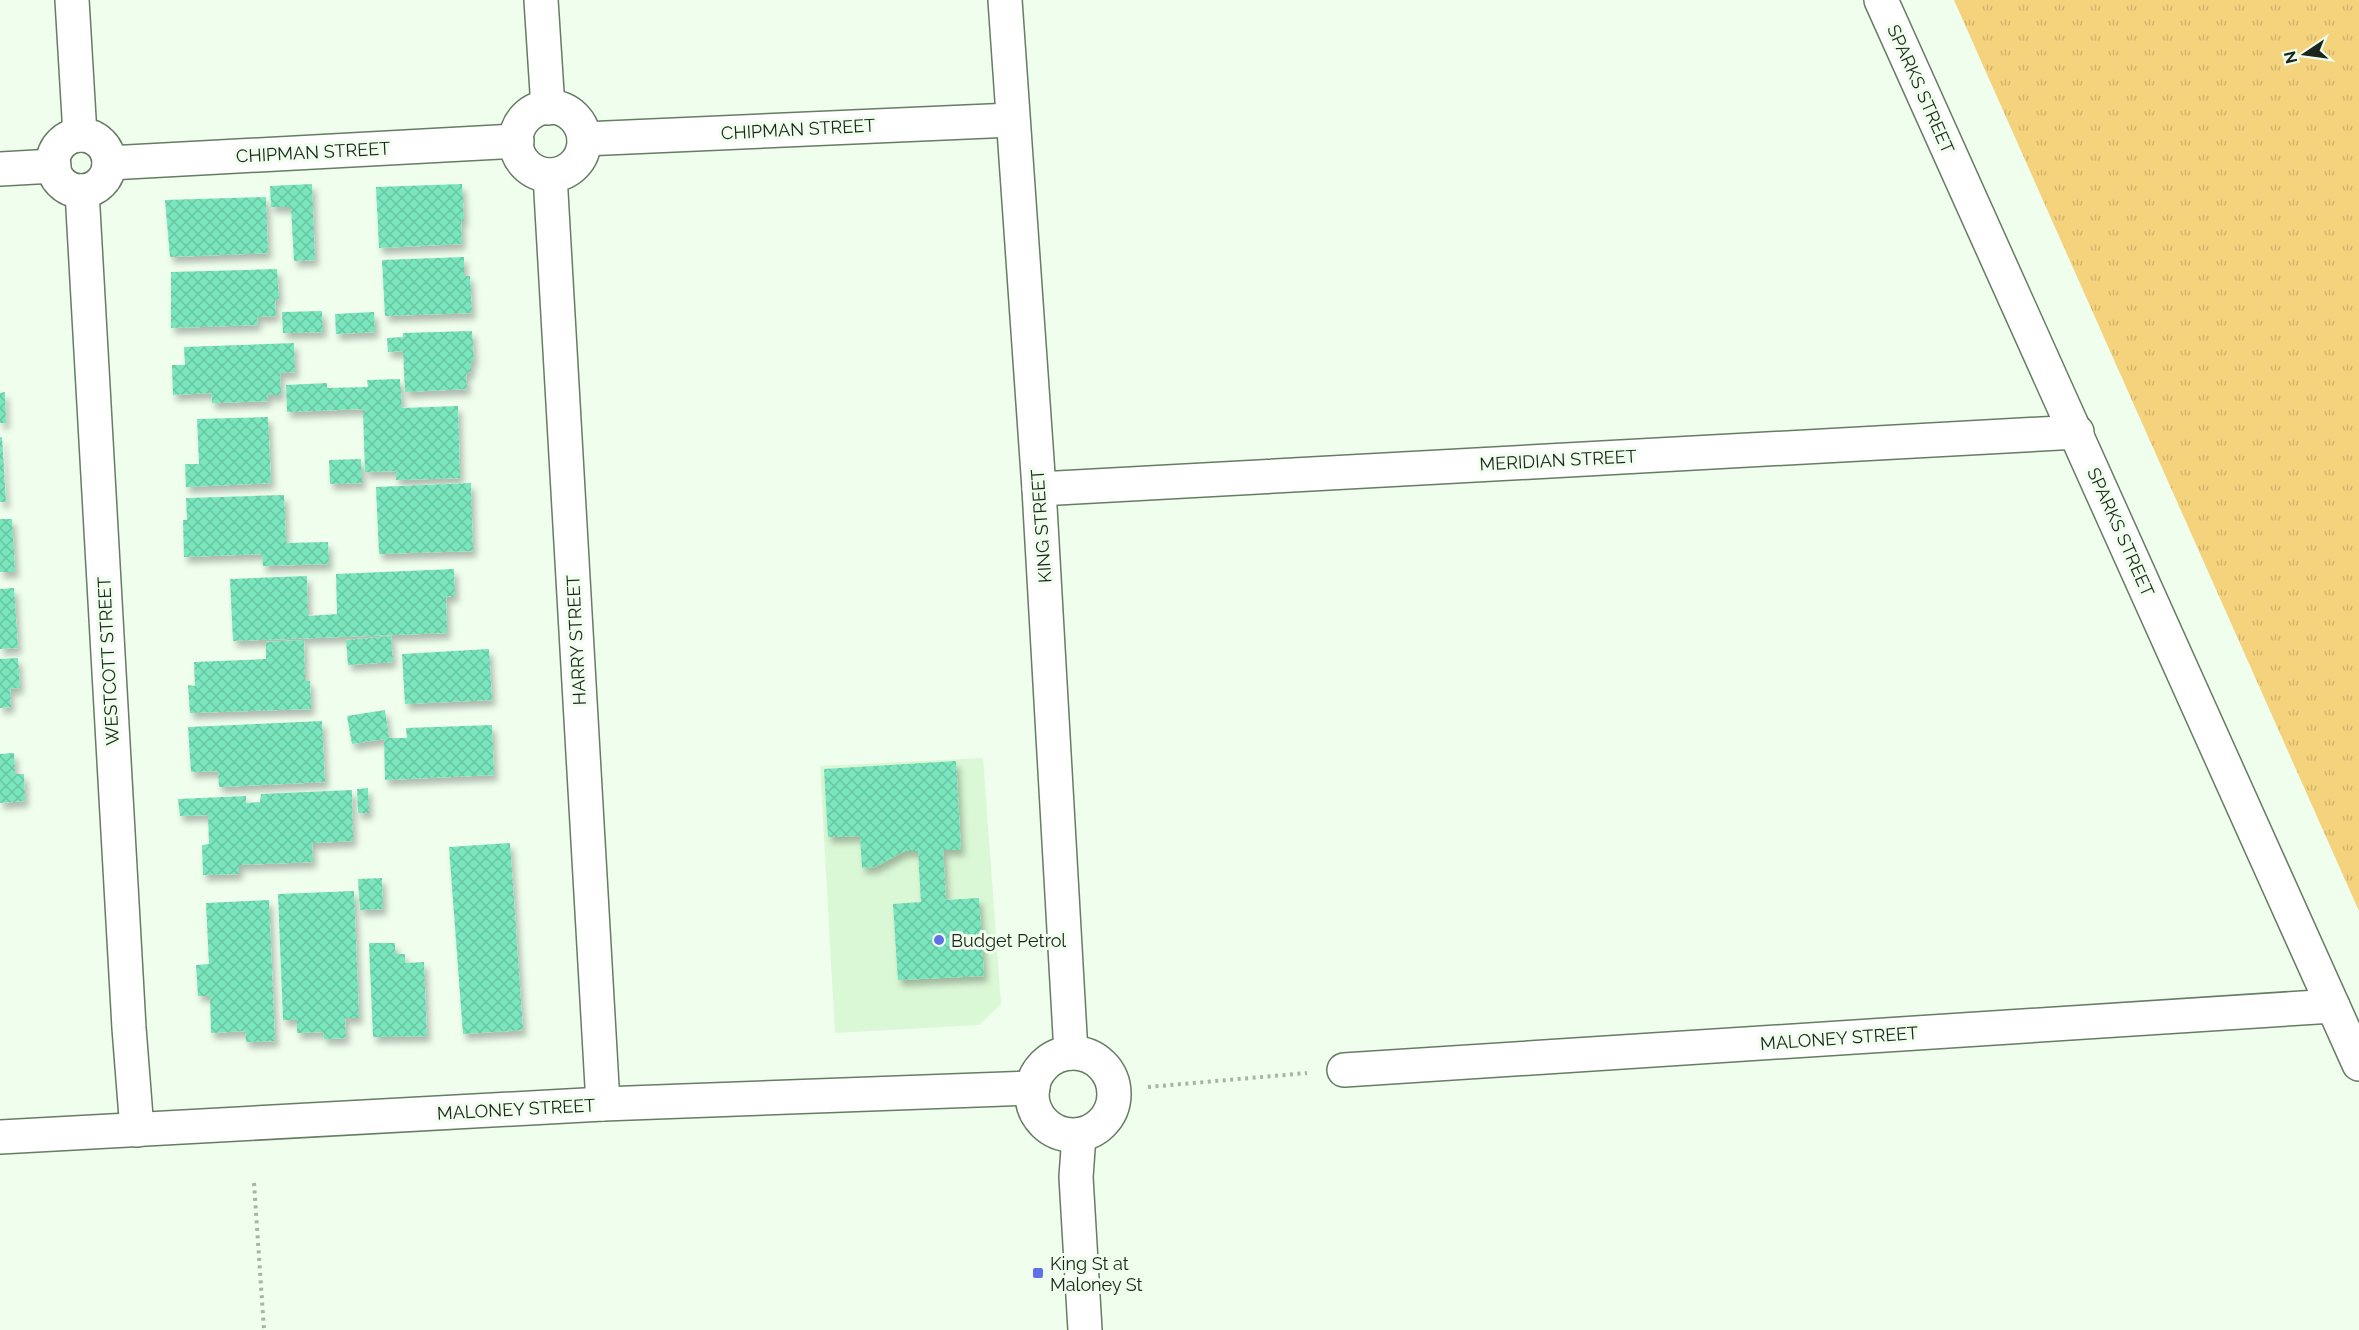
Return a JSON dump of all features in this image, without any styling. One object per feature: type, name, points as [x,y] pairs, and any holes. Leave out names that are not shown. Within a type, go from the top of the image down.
[{"type":"street","points":[[72,0],[80,135]]},
{"type":"street","points":[[542,0],[548,108]]},
{"type":"street","name":"KING STREET","points":[[1005,0],[1011,120],[1039,489],[1071,1053]]},
{"type":"street","name":"SPARKS STREET","points":[[1881,0],[2359,1064]]},
{"type":"street","points":[[548,108],[559,108],[568,112],[582,129],[584,139],[579,160],[561,174],[550,175],[530,168],[523,161],[517,141],[518,132],[529,115],[548,108]]},
{"type":"street","name":"CHIPMAN STREET","points":[[584,139],[1011,120]]},
{"type":"street","points":[[80,135],[97,140],[108,154],[109,163],[108,171],[98,185],[82,191],[74,190],[61,181],[54,166],[57,149],[63,142],[80,135]]},
{"type":"street","name":"CHIPMAN STREET","points":[[109,163],[517,141]]},
{"type":"street","points":[[0,169],[54,166]]},
{"type":"street","name":"HARRY STREET","points":[[550,175],[603,1104]]},
{"type":"street","name":"WESTCOTT STREET","points":[[82,191],[137,1130]]},
{"type":"street","name":"MERIDIAN STREET","points":[[1039,489],[2077,432]]},
{"type":"street","name":"MALONEY STREET","points":[[1344,1070],[2333,1006]]},
{"type":"street","points":[[1071,1053],[1086,1055],[1100,1063],[1109,1074],[1114,1090],[1113,1104],[1106,1119],[1095,1129],[1080,1135],[1065,1135],[1052,1130],[1041,1120],[1034,1108],[1033,1089],[1037,1075],[1046,1063],[1058,1055],[1071,1053]]},
{"type":"street","name":"MALONEY STREET","points":[[0,1137],[603,1104],[1033,1089]]},
{"type":"street","points":[[1080,1135],[1076,1177],[1084,1330]]},
{"type":"path","points":[[1148,1087],[1344,1070]]},
{"type":"path","points":[[254,1183],[264,1330]]},
{"type":"shaded area","points":[[983,758],[1001,1004],[979,1025],[835,1033],[820,766]]},
{"type":"green space","points":[[1954,0],[2359,0],[2359,911]]},
{"type":"building","points":[[312,184],[315,260],[294,261],[291,207],[271,207],[270,186]]},
{"type":"building","points":[[462,184],[464,221],[461,221],[462,244],[379,248],[376,187]]},
{"type":"building","points":[[266,197],[268,253],[170,257],[165,200]]},
{"type":"building","points":[[464,257],[464,276],[470,276],[472,313],[385,316],[382,260]]},
{"type":"building","points":[[277,269],[279,299],[275,300],[276,316],[257,317],[258,325],[171,328],[171,272]]},
{"type":"building","points":[[322,311],[323,332],[283,333],[282,312]]},
{"type":"building","points":[[374,312],[375,332],[336,334],[335,314]]},
{"type":"building","points":[[472,331],[474,361],[471,361],[471,372],[466,373],[467,389],[405,392],[403,351],[388,352],[387,338],[403,337],[403,333]]},
{"type":"building","points":[[294,343],[295,372],[280,373],[281,395],[267,395],[268,401],[212,403],[211,393],[173,395],[172,365],[185,365],[184,347]]},
{"type":"building","points":[[400,379],[402,408],[458,406],[460,478],[396,480],[396,471],[365,472],[363,409],[287,412],[286,385],[327,383],[327,388],[368,387],[367,380]]},
{"type":"building","points":[[5,392],[6,423],[0,423],[0,393]]},
{"type":"building","points":[[268,417],[271,483],[186,487],[185,464],[199,464],[197,419]]},
{"type":"building","points":[[0,437],[2,437],[6,502],[0,502]]},
{"type":"building","points":[[361,459],[362,483],[330,484],[329,460]]},
{"type":"building","points":[[471,483],[473,551],[379,554],[376,487]]},
{"type":"building","points":[[284,495],[286,543],[328,542],[329,564],[263,566],[262,554],[184,557],[183,520],[187,520],[186,498]]},
{"type":"building","points":[[0,519],[12,519],[15,572],[0,572]]},
{"type":"building","points":[[454,569],[455,597],[446,596],[447,633],[233,641],[230,579],[307,576],[308,616],[337,614],[336,574]]},
{"type":"building","points":[[14,588],[18,648],[0,649],[0,589]]},
{"type":"building","points":[[391,636],[393,662],[348,665],[346,640]]},
{"type":"building","points":[[304,640],[305,681],[310,681],[311,709],[190,713],[188,685],[195,686],[194,662],[266,659],[266,642]]},
{"type":"building","points":[[489,649],[492,700],[405,704],[402,654]]},
{"type":"building","points":[[18,658],[20,688],[10,689],[11,707],[0,708],[0,659]]},
{"type":"building","points":[[385,710],[389,738],[407,738],[406,728],[492,725],[494,775],[385,780],[384,739],[352,744],[347,716]]},
{"type":"building","points":[[322,721],[325,782],[219,787],[218,771],[191,772],[188,727]]},
{"type":"building","points":[[14,753],[15,774],[24,774],[25,801],[0,803],[0,754]]},
{"type":"building","points":[[956,761],[961,850],[943,850],[946,900],[979,898],[984,976],[898,980],[893,904],[921,902],[918,851],[905,851],[875,867],[862,868],[860,836],[828,837],[824,769]]},
{"type":"building","points":[[368,788],[369,813],[358,813],[357,789]]},
{"type":"building","points":[[352,790],[353,841],[312,843],[313,862],[239,865],[239,874],[203,875],[202,845],[209,844],[208,815],[180,816],[178,799],[246,796],[246,803],[260,802],[261,794]]},
{"type":"building","points":[[510,843],[523,1030],[463,1034],[449,847]]},
{"type":"building","points":[[382,878],[383,909],[360,910],[358,879]]},
{"type":"building","points":[[354,891],[359,1018],[345,1018],[346,1038],[324,1039],[323,1032],[297,1033],[297,1020],[283,1020],[278,894]]},
{"type":"building","points":[[269,900],[275,1041],[246,1042],[245,1031],[211,1033],[210,996],[198,996],[196,965],[209,964],[206,903]]},
{"type":"building","points":[[369,943],[395,943],[395,954],[405,954],[405,963],[424,962],[427,1036],[373,1037]]},
{"type":"place","name":"Budget Petrol","points":[[939,940]]},
{"type":"place","name":"King St at Maloney St","points":[[1038,1273]]}]
